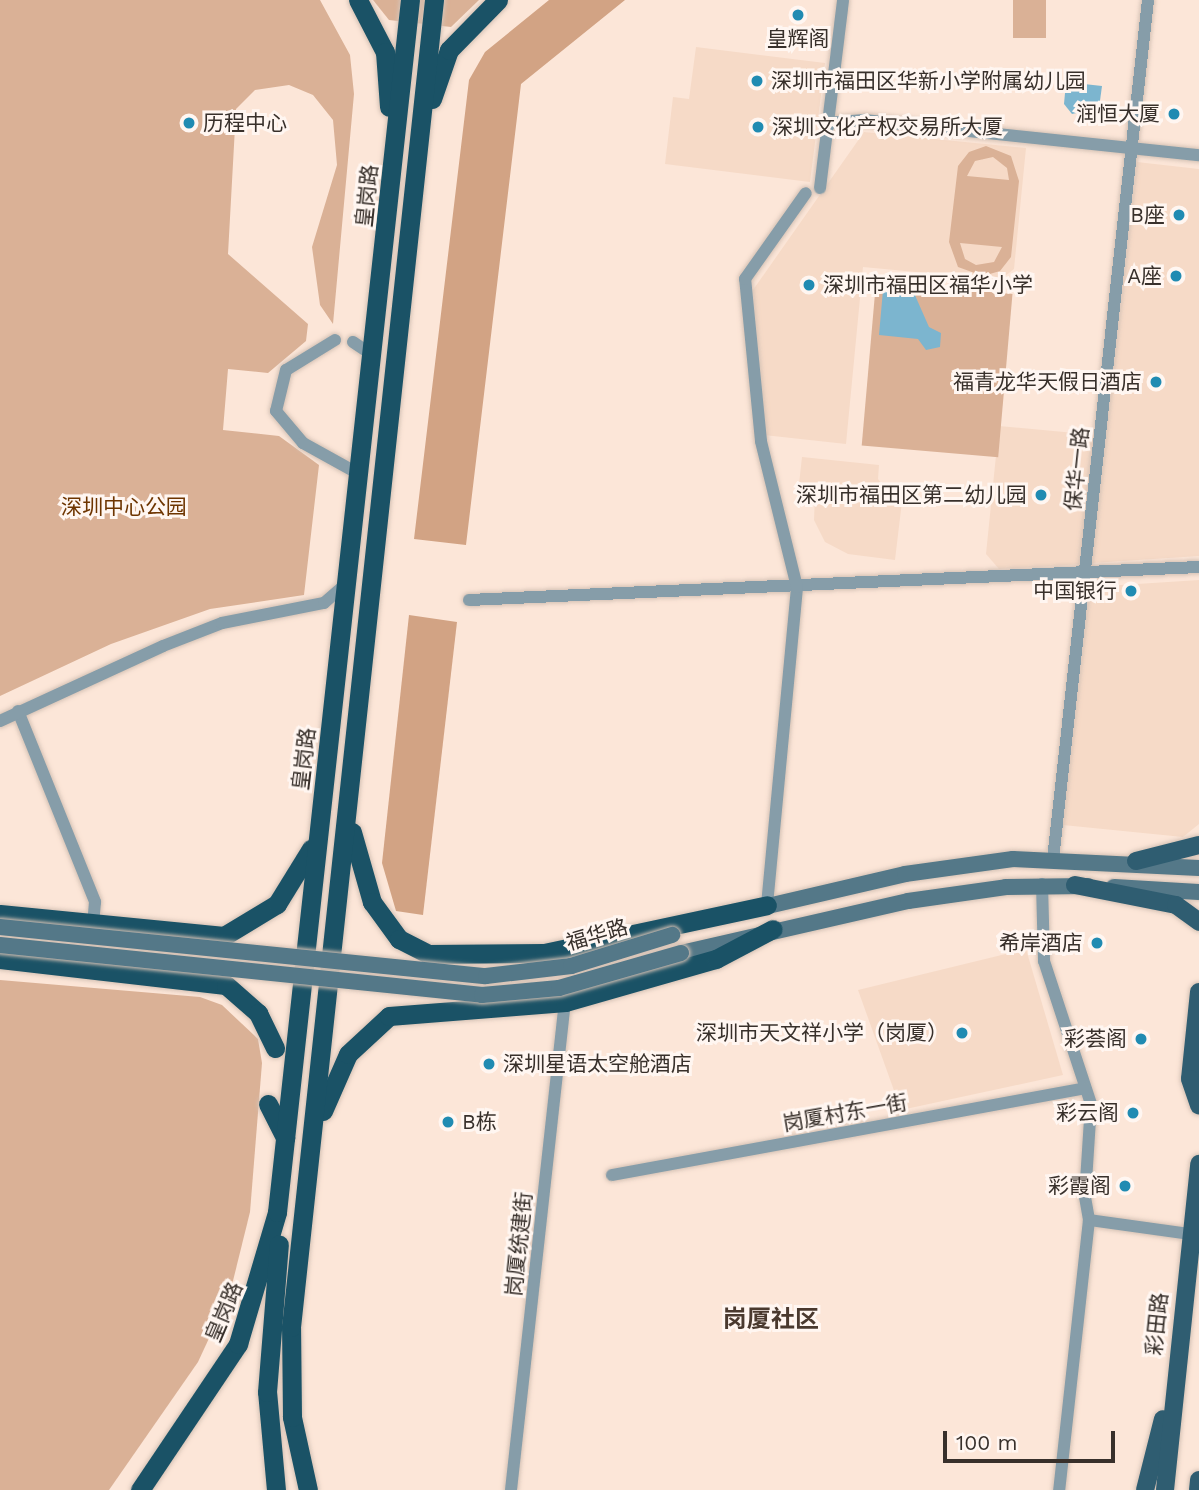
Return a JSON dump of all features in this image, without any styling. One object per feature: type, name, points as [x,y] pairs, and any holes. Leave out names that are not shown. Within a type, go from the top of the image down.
[{"type":"highway","points":[[358,0],[385,52],[394,152]]},
{"type":"highway","name":"皇岗路","points":[[140,1488],[175,1440],[237,1344],[277,1212],[317,832],[350,578],[410,0]]},
{"type":"highway","points":[[308,1490],[298,1451],[289,1352],[434,0]]},
{"type":"highway","points":[[414,175],[449,50],[498,0]]},
{"type":"highway","points":[[348,816],[361,872],[386,924],[415,949],[441,956],[544,953],[767,905]]},
{"type":"highway","points":[[0,914],[224,936],[264,917],[294,880],[317,832]]},
{"type":"highway","points":[[314,1135],[340,1069],[366,1033],[404,1011],[565,1002],[716,959],[773,929]]},
{"type":"highway","points":[[196,982],[209,976],[217,963],[205,936]]},
{"type":"highway","points":[[438,1009],[423,1002],[415,981],[420,966],[441,956]]},
{"type":"highway","points":[[0,959],[196,982],[237,992],[266,1024],[275,1048]]},
{"type":"highway","points":[[268,1104],[285,1139]]},
{"type":"highway","points":[[276,1490],[270,1452],[277,1212]]},
{"type":"main road","points":[[1136,861],[1199,845]]},
{"type":"main road","name":"福华路","points":[[0,927],[486,976],[570,966],[767,905],[905,874],[1053,859],[1136,861],[1199,868]]},
{"type":"main road","name":"福华路","points":[[0,945],[482,995],[559,988],[773,929],[908,901],[1042,884],[1199,892]]},
{"type":"main road","points":[[1075,885],[1175,905],[1199,922]]},
{"type":"main road","points":[[1199,992],[1190,1079],[1199,1105]]},
{"type":"main road","name":"彩田路","points":[[1165,1490],[1174,1382],[1190,1234],[1197,1201],[1199,1164]]},
{"type":"main road","points":[[1145,1490],[1174,1382]]},
{"type":"main road","points":[[1198,1490],[1199,1480]]},
{"type":"street","points":[[820,188],[843,0]]},
{"type":"street","name":"保华一路","points":[[1053,859],[1148,0]]},
{"type":"street","points":[[828,123],[864,120],[1199,155]]},
{"type":"street","points":[[767,905],[797,587],[761,441],[745,279],[806,192]]},
{"type":"street","points":[[335,340],[286,370],[276,411],[303,443],[361,475]]},
{"type":"street","points":[[469,600],[1199,567]]},
{"type":"street","points":[[0,721],[222,624],[324,603],[350,578]]},
{"type":"street","points":[[18,711],[95,902],[93,924]]},
{"type":"street","points":[[1042,884],[1044,961],[1091,1104],[1084,1197],[1089,1220],[1059,1490]]},
{"type":"street","name":"岗厦统建街","points":[[510,1490],[565,1002]]},
{"type":"street","name":"岗厦村东一街","points":[[612,1175],[1085,1088]]},
{"type":"street","points":[[1089,1220],[1190,1234]]},
{"type":"shaded area","points":[[549,0],[625,0],[521,84],[466,545],[414,539],[469,80],[485,52]]},
{"type":"shaded area","points":[[696,47],[825,63],[810,182],[665,164],[673,97],[689,99]]},
{"type":"shaded area","name":"深圳市福田区福华小学","points":[[864,132],[1026,148],[1014,269],[1000,280],[863,267],[846,444],[764,435],[753,290]]},
{"type":"shaded area","points":[[1137,162],[1199,169],[1199,556],[1092,563]]},
{"type":"shaded area","name":"深圳市福田区第二幼儿园","points":[[999,426],[1096,435],[1083,564],[999,569],[986,554]]},
{"type":"shaded area","points":[[802,457],[879,465],[878,479],[887,491],[903,493],[895,560],[848,554],[825,542],[814,520],[815,495],[798,493]]},
{"type":"shaded area","points":[[1199,580],[1199,824],[1183,837],[1063,825],[1090,587]]},
{"type":"shaded area","points":[[409,615],[457,622],[423,915],[396,911],[382,863]]},
{"type":"shaded area","name":"深圳市天文祥小学（岗厦）","points":[[1026,949],[1063,1075],[901,1110],[858,990]]},
{"type":"green space","name":"深圳中心公园","points":[[0,0],[320,0],[350,55],[354,94],[333,324],[320,305],[312,247],[337,165],[333,120],[313,95],[289,85],[255,90],[236,109],[228,254],[308,324],[306,341],[268,373],[228,369],[223,430],[279,436],[319,465],[304,595],[210,609],[111,644],[0,696]]},
{"type":"green space","points":[[373,0],[479,0],[451,27],[389,20]]},
{"type":"green space","points":[[1013,0],[1046,0],[1046,38],[1013,38]]},
{"type":"green space","points":[[986,146],[1011,156],[1019,181],[1011,257],[1000,271],[983,276],[958,267],[949,242],[958,166],[969,152]],"holes":[[[993,157],[1007,168],[1009,180],[967,176],[975,161]],[[960,243],[1002,247],[994,262],[976,265],[965,259]]]},
{"type":"green space","points":[[876,282],[1012,294],[998,457],[862,445]]},
{"type":"green space","points":[[0,980],[200,997],[222,1005],[258,1039],[262,1063],[250,1212],[230,1293],[198,1362],[109,1490],[0,1490]]},
{"type":"water","points":[[1066,82],[1102,86],[1099,108],[1072,114],[1064,104]]},
{"type":"water","points":[[883,290],[914,293],[929,327],[941,333],[940,347],[926,350],[918,339],[879,335]]},
{"type":"place","name":"皇辉阁","points":[[798,15]]},
{"type":"place","name":"深圳市福田区华新小学附属幼儿园","points":[[757,81]]},
{"type":"place","name":"润恒大厦","points":[[1174,114]]},
{"type":"place","name":"历程中心","points":[[189,123]]},
{"type":"place","name":"深圳文化产权交易所大厦","points":[[758,127]]},
{"type":"place","name":"B座","points":[[1179,215]]},
{"type":"place","name":"A座","points":[[1176,276]]},
{"type":"place","name":"深圳市福田区福华小学","points":[[809,285]]},
{"type":"place","name":"福青龙华天假日酒店","points":[[1156,382]]},
{"type":"place","name":"深圳市福田区第二幼儿园","points":[[1041,495]]},
{"type":"place","name":"中国银行","points":[[1131,591]]},
{"type":"place","name":"希岸酒店","points":[[1097,943]]},
{"type":"place","name":"深圳市天文祥小学（岗厦）","points":[[962,1033]]},
{"type":"place","name":"彩荟阁","points":[[1141,1039]]},
{"type":"place","name":"深圳星语太空舱酒店","points":[[489,1064]]},
{"type":"place","name":"彩云阁","points":[[1133,1113]]},
{"type":"place","name":"B栋","points":[[448,1122]]},
{"type":"place","name":"彩霞阁","points":[[1125,1186]]},
{"type":"district","name":"岗厦社区","points":[[771,1320]]}]
